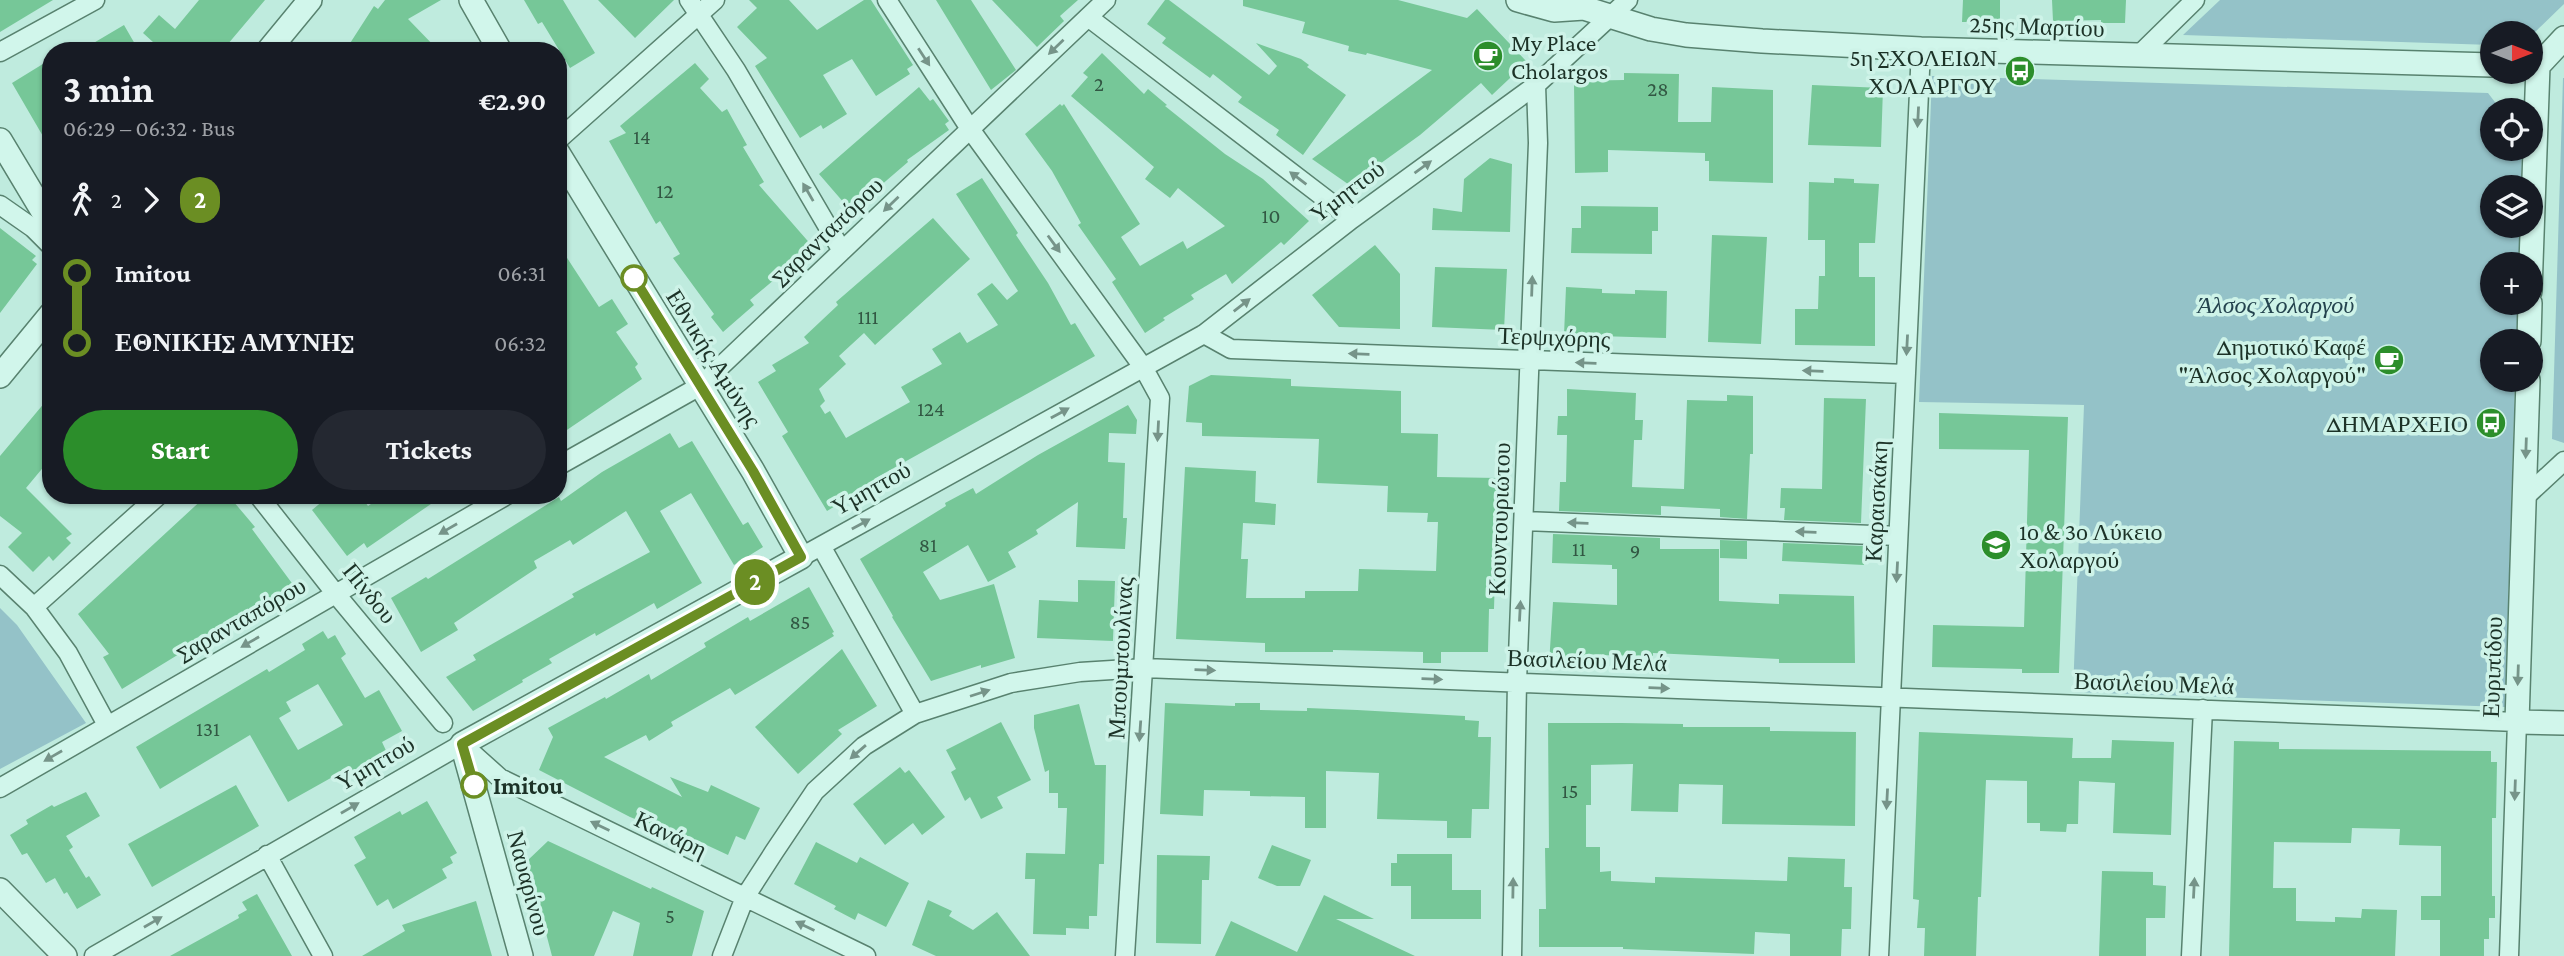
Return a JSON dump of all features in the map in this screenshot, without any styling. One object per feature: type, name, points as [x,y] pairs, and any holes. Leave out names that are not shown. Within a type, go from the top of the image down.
[{"type":"street","points":[[0,52],[95,0]]},
{"type":"street","points":[[275,42],[310,0]]},
{"type":"street","points":[[471,0],[495,42]]},
{"type":"street","points":[[567,131],[695,7],[715,0]]},
{"type":"street","name":"Μπουμπουλίνας","points":[[887,0],[970,129],[1143,367],[1160,398],[1125,956]]},
{"type":"street","name":"Σαρανταπόρου","points":[[567,461],[700,386],[1106,0]]},
{"type":"street","name":"25ης Μαρτίου","points":[[1518,0],[1554,10],[1580,4],[1620,8],[1651,29],[1686,35],[1921,49],[2480,65]]},
{"type":"street","points":[[2139,55],[2195,0]]},
{"type":"street","points":[[695,7],[736,70],[842,251]]},
{"type":"street","name":"Υμηττού","points":[[94,956],[462,744],[1204,334],[1352,219],[1536,85],[1620,8]]},
{"type":"street","points":[[1088,17],[1352,219]]},
{"type":"street","points":[[2543,58],[2564,38]]},
{"type":"street","name":"Καραισκάκη","points":[[1879,956],[1921,49]]},
{"type":"street","points":[[2531,252],[2534,84]]},
{"type":"street","name":"Κουντουριώτου","points":[[1512,956],[1517,682],[1538,143],[1536,85]]},
{"type":"street","points":[[0,140],[42,210]]},
{"type":"street","name":"Εθνικής Αμύνης","points":[[567,168],[753,471],[811,551],[915,714]]},
{"type":"street","points":[[0,205],[42,237]]},
{"type":"street","points":[[0,376],[42,325]]},
{"type":"street","name":"Τερψιχόρης","points":[[1204,334],[1231,349],[1906,374]]},
{"type":"street","name":"Ευριπίδου","points":[[2509,956],[2528,392]]},
{"type":"street","points":[[2524,498],[2564,461]]},
{"type":"street","points":[[34,607],[149,504]]},
{"type":"street","name":"Πίνδου","points":[[265,504],[443,723]]},
{"type":"street","name":"Σαρανταπόρου","points":[[0,788],[491,504]]},
{"type":"street","points":[[1524,521],[1898,536]]},
{"type":"street","points":[[0,575],[34,607],[68,653],[107,725]]},
{"type":"street","name":"Βασιλείου Μελά","points":[[722,956],[746,897],[816,791],[863,746],[915,714],[1011,683],[1080,672],[1144,668],[2517,722]]},
{"type":"street","points":[[2191,956],[2203,709]]},
{"type":"street","points":[[2517,722],[2564,723]]},
{"type":"street","name":"Κανάρη","points":[[462,744],[500,778],[866,956]]},
{"type":"street","name":"Ναυαρίνου","points":[[462,744],[521,956]]},
{"type":"street","points":[[267,855],[323,956]]},
{"type":"street","points":[[0,890],[65,956]]},
{"type":"green space","points":[[2220,0],[2564,0],[2564,4],[2543,24],[2543,21],[2480,21],[2480,45],[2183,35]]},
{"type":"green space","name":"Άλσος Χολαργού","points":[[1932,76],[2488,93],[2492,98],[2480,98],[2480,161],[2522,161],[2521,175],[2480,175],[2480,238],[2520,238],[2519,252],[2480,252],[2480,315],[2517,315],[2517,329],[2480,329],[2480,392],[2515,392],[2505,707],[2073,692],[2084,405],[1919,402]]},
{"type":"green space","points":[[2564,78],[2564,443],[2552,439]]},
{"type":"green space","points":[[0,608],[17,625],[86,723],[0,769]]},
{"type":"building","points":[[0,0],[53,0],[0,32]]},
{"type":"building","points":[[199,0],[265,0],[230,42],[153,42],[143,33],[159,15],[175,29]]},
{"type":"building","points":[[385,0],[441,0],[408,19],[430,42],[351,42],[374,6],[378,9]]},
{"type":"building","points":[[524,0],[563,0],[595,53],[570,68],[567,63],[567,42],[554,42],[542,22],[538,24]]},
{"type":"building","points":[[598,0],[674,0],[635,38]]},
{"type":"building","points":[[749,0],[789,0],[817,30],[864,0],[871,0],[913,65],[907,69],[910,74],[876,96],[852,59],[823,75],[847,114],[823,129],[821,125],[800,138],[755,66],[767,58],[737,27],[757,8]]},
{"type":"building","points":[[936,0],[971,0],[1016,70],[991,90]]},
{"type":"building","points":[[992,0],[1078,0],[1060,16],[1064,21],[1037,47]]},
{"type":"building","points":[[1165,0],[1169,0],[1269,75],[1277,66],[1256,43],[1301,59],[1309,65],[1307,67],[1346,95],[1303,155],[1276,135],[1279,130],[1238,102],[1242,97],[1213,74],[1210,78],[1162,43],[1166,38],[1147,24]]},
{"type":"building","points":[[1243,0],[1398,0],[1467,18],[1477,9],[1527,62],[1492,95],[1481,83],[1420,135],[1377,166],[1380,171],[1358,191],[1312,159],[1432,70],[1367,53],[1348,51],[1349,46],[1302,33],[1305,22],[1243,6]]},
{"type":"building","points":[[1963,0],[2000,0],[2000,22],[1962,22]]},
{"type":"building","points":[[2052,0],[2126,0],[2125,23],[2101,23],[2101,20],[2053,21]]},
{"type":"building","points":[[124,25],[134,42],[95,42]]},
{"type":"building","points":[[1102,53],[1144,94],[1148,89],[1225,154],[1263,179],[1309,221],[1284,245],[1281,242],[1232,284],[1226,274],[1191,295],[1194,299],[1145,333],[1112,282],[1116,279],[1078,225],[1081,223],[1052,171],[1025,134],[1060,104],[1064,104],[1140,224],[1121,237],[1140,266],[1183,241],[1187,249],[1225,226],[1178,188],[1170,198],[1145,179],[1154,167],[1071,96],[1088,77],[1083,73]]},
{"type":"building","points":[[695,63],[709,79],[700,88],[722,112],[727,109],[747,145],[743,147],[764,182],[759,185],[813,247],[750,300],[754,305],[723,332],[711,317],[714,314],[673,258],[680,254],[660,221],[656,224],[609,141],[626,133],[620,126]]},
{"type":"building","points":[[42,65],[42,135],[12,83]]},
{"type":"building","points":[[1624,73],[1679,74],[1678,122],[1711,122],[1712,87],[1773,90],[1773,183],[1709,181],[1709,161],[1705,161],[1705,153],[1608,150],[1608,172],[1575,173],[1574,81],[1624,80]]},
{"type":"building","points":[[1812,85],[1883,88],[1881,147],[1808,145]]},
{"type":"building","points":[[919,87],[930,101],[933,99],[949,121],[945,124],[949,130],[907,160],[908,162],[851,211],[819,174]]},
{"type":"building","points":[[1490,158],[1512,164],[1510,232],[1432,230],[1433,208],[1462,212],[1464,179]]},
{"type":"building","points":[[982,178],[1018,233],[1016,235],[1048,283],[1071,325],[1075,323],[1095,356],[874,479],[875,482],[827,511],[782,436],[788,432],[758,382],[776,371],[772,365],[809,343],[804,337],[838,305],[836,302],[933,218],[970,259],[875,345],[864,333],[839,356],[846,364],[819,389],[825,401],[820,406],[825,414],[830,411],[846,438],[910,402],[901,387],[942,364],[932,349],[960,332],[967,343],[998,325],[977,294],[992,283],[1007,300],[1018,291],[956,194]]},
{"type":"building","points":[[1834,178],[1854,179],[1854,183],[1879,184],[1875,243],[1859,243],[1859,277],[1875,277],[1875,346],[1795,345],[1795,309],[1818,309],[1819,276],[1825,276],[1825,240],[1808,240],[1809,182],[1834,183]]},
{"type":"building","points":[[1581,206],[1658,207],[1658,231],[1652,231],[1652,254],[1571,253],[1572,228],[1581,228]]},
{"type":"building","points":[[0,228],[36,256],[32,260],[37,264],[0,313]]},
{"type":"building","points":[[1712,235],[1767,237],[1761,344],[1708,342]]},
{"type":"building","points":[[1375,245],[1400,274],[1400,329],[1339,327],[1312,295]]},
{"type":"building","points":[[567,258],[599,307],[612,299],[628,324],[616,332],[638,364],[635,367],[642,379],[567,430]]},
{"type":"building","points":[[1435,267],[1507,269],[1504,330],[1432,327]]},
{"type":"building","points":[[1566,287],[1602,289],[1602,293],[1667,291],[1666,338],[1564,335]]},
{"type":"building","points":[[1211,375],[1291,379],[1291,386],[1401,391],[1401,433],[1438,434],[1437,477],[1498,478],[1494,609],[1489,609],[1488,652],[1441,652],[1441,663],[1423,663],[1423,652],[1265,652],[1265,643],[1176,639],[1185,467],[1256,471],[1255,502],[1276,504],[1275,525],[1243,523],[1241,559],[1248,559],[1246,598],[1305,598],[1305,591],[1358,591],[1359,569],[1436,571],[1438,522],[1427,522],[1428,513],[1387,512],[1388,486],[1317,483],[1319,439],[1202,436],[1202,423],[1186,422],[1189,386]]},
{"type":"building","points":[[1567,389],[1636,393],[1635,420],[1643,420],[1642,440],[1634,440],[1632,487],[1684,489],[1687,400],[1727,401],[1727,395],[1753,396],[1753,454],[1750,454],[1747,519],[1720,517],[1720,509],[1661,506],[1661,515],[1559,511],[1560,482],[1566,482],[1567,435],[1557,435],[1558,416],[1567,416]]},
{"type":"building","points":[[1824,398],[1866,399],[1861,523],[1784,520],[1785,508],[1780,508],[1781,488],[1822,489]]},
{"type":"building","points":[[1128,405],[1137,420],[1136,434],[1109,433],[1108,462],[1125,463],[1125,549],[1076,547],[1078,502],[1036,530],[1038,534],[1008,552],[1016,567],[988,582],[968,545],[923,572],[940,600],[994,584],[1015,658],[981,668],[981,665],[931,681],[860,559],[946,506],[945,503],[973,488],[976,494],[1038,455]]},
{"type":"building","points":[[42,406],[42,469],[26,488],[72,534],[66,538],[71,543],[53,561],[49,556],[33,572],[8,547],[22,533],[0,516],[0,456]]},
{"type":"building","points":[[1939,413],[2068,417],[2059,673],[2022,673],[2022,669],[1932,667],[1933,625],[2024,627],[2029,450],[1939,449]]},
{"type":"building","points":[[670,433],[679,448],[692,441],[743,525],[748,522],[763,547],[734,565],[691,493],[660,511],[702,583],[657,609],[654,603],[596,636],[595,633],[549,659],[552,663],[473,711],[446,677],[476,660],[473,655],[574,597],[572,594],[650,552],[626,511],[573,545],[570,540],[534,561],[537,568],[454,623],[458,630],[421,652],[391,598],[426,577],[428,579],[548,504],[567,504],[567,497],[602,472]]},
{"type":"building","points":[[197,504],[236,504],[255,527],[252,529],[294,586],[272,603],[267,596],[233,621],[122,689],[103,657],[109,654],[78,614]]},
{"type":"building","points":[[319,504],[431,504],[367,548],[364,543],[347,556],[312,510]]},
{"type":"building","points":[[1553,534],[1660,538],[1660,549],[1719,549],[1719,601],[1779,604],[1779,594],[1854,596],[1855,663],[1779,663],[1779,659],[1653,653],[1653,656],[1591,655],[1590,667],[1549,664],[1553,602],[1617,605],[1617,569],[1612,569],[1612,565],[1552,563]]},
{"type":"building","points":[[1720,540],[1747,541],[1747,559],[1720,558]]},
{"type":"building","points":[[1783,543],[1865,546],[1864,565],[1782,561]]},
{"type":"building","points":[[1078,580],[1115,581],[1113,641],[1037,638],[1039,600],[1078,602]]},
{"type":"building","points":[[809,587],[834,636],[735,695],[730,688],[671,722],[673,726],[649,741],[646,735],[604,757],[682,797],[670,777],[708,792],[711,785],[760,808],[745,840],[736,836],[728,855],[670,828],[668,832],[630,817],[539,770],[553,737],[548,728],[649,674],[651,680],[706,647],[704,643],[748,617],[750,621]]},
{"type":"building","points":[[323,631],[328,639],[335,635],[346,654],[341,658],[365,698],[379,690],[402,731],[382,742],[389,757],[369,769],[366,764],[347,774],[345,770],[288,802],[250,735],[160,789],[136,747],[267,669],[269,672],[305,650],[302,644]],"holes":[[[318,684],[343,725],[298,750],[279,718],[291,711],[286,702]]]},
{"type":"building","points":[[842,649],[877,706],[838,730],[842,734],[798,774],[755,727]]},
{"type":"building","points":[[1165,703],[1235,706],[1235,703],[1260,703],[1260,710],[1307,711],[1307,708],[1465,716],[1465,720],[1479,721],[1478,737],[1491,737],[1489,809],[1472,809],[1471,838],[1447,838],[1447,821],[1377,819],[1379,773],[1326,771],[1326,828],[1305,828],[1305,797],[1250,796],[1250,791],[1204,790],[1203,816],[1160,814]]},
{"type":"building","points":[[1079,704],[1095,765],[1106,765],[1104,864],[1099,864],[1097,916],[1089,916],[1089,929],[1066,928],[1066,935],[1033,934],[1035,879],[1025,879],[1026,853],[1065,854],[1067,808],[1058,808],[1058,793],[1049,793],[1049,770],[1045,772],[1034,728],[1034,715]]},
{"type":"building","points":[[1001,722],[1031,780],[997,797],[1003,808],[981,819],[970,797],[965,801],[951,772],[956,769],[946,750]]},
{"type":"building","points":[[1548,723],[1683,724],[1683,727],[1770,727],[1770,731],[1856,732],[1855,826],[1722,824],[1723,785],[1679,784],[1678,812],[1631,811],[1633,764],[1591,765],[1591,805],[1586,805],[1586,847],[1600,847],[1600,872],[1611,871],[1611,881],[1655,883],[1655,877],[1787,881],[1788,857],[1845,859],[1844,887],[1852,887],[1851,929],[1842,929],[1841,956],[1790,956],[1790,934],[1755,932],[1754,954],[1623,947],[1539,947],[1539,909],[1546,909],[1545,848],[1549,848]]},
{"type":"building","points":[[1919,732],[2073,738],[2072,758],[2111,758],[2112,740],[2174,742],[2171,835],[2113,833],[2115,783],[2079,781],[2078,824],[2067,824],[2066,832],[2040,831],[2040,823],[2027,823],[2027,781],[1986,780],[1976,956],[1924,956],[1925,928],[1917,928],[1919,900],[1913,899]]},
{"type":"building","points":[[2234,741],[2279,742],[2279,749],[2491,751],[2491,762],[2497,762],[2496,818],[2492,818],[2492,896],[2495,896],[2495,918],[2489,918],[2489,939],[2484,939],[2484,956],[2440,956],[2440,920],[2421,920],[2421,896],[2441,896],[2441,846],[2399,845],[2400,829],[2352,828],[2351,843],[2274,842],[2273,888],[2296,888],[2296,921],[2335,922],[2335,917],[2361,918],[2362,909],[2397,910],[2395,956],[2229,956]]},
{"type":"building","points":[[900,767],[905,773],[909,770],[945,817],[922,835],[913,823],[885,845],[853,804]]},
{"type":"building","points":[[236,785],[259,826],[152,887],[128,844]]},
{"type":"building","points":[[86,792],[100,816],[66,836],[73,847],[69,850],[86,878],[89,876],[101,895],[77,909],[55,878],[46,883],[27,853],[22,855],[10,835],[28,824],[26,820],[52,805],[54,807]]},
{"type":"building","points":[[427,801],[457,853],[450,857],[453,863],[442,869],[447,878],[393,909],[388,899],[377,906],[354,865],[366,858],[354,837],[400,811],[402,815]]},
{"type":"building","points":[[548,841],[704,911],[692,956],[633,956],[640,923],[613,911],[594,956],[552,956],[527,861]]},
{"type":"building","points":[[816,842],[857,863],[860,857],[909,883],[886,927],[858,913],[855,920],[834,909],[836,906],[794,884]]},
{"type":"building","points":[[1272,845],[1311,860],[1300,886],[1277,886],[1258,878]]},
{"type":"building","points":[[1397,854],[1452,854],[1452,890],[1481,890],[1481,919],[1411,919],[1411,886],[1391,886],[1391,863],[1397,863]]},
{"type":"building","points":[[1157,855],[1210,856],[1209,880],[1202,880],[1201,944],[1156,943]]},
{"type":"building","points":[[2102,871],[2153,872],[2153,885],[2166,886],[2165,918],[2146,918],[2146,956],[2099,956]]},
{"type":"building","points":[[257,894],[292,956],[170,956],[239,918],[238,915],[247,910],[242,902]]},
{"type":"building","points":[[1324,895],[1374,919],[1336,919],[1415,956],[1215,956],[1231,921],[1297,952]]},
{"type":"building","points":[[928,900],[952,911],[949,916],[973,930],[997,912],[1030,956],[936,956],[912,945]]},
{"type":"building","points":[[476,901],[492,956],[362,956],[405,931],[402,925]]},
{"type":"bus line","name":"2","points":[[474,785],[462,744],[801,557],[753,471],[634,278]]},
{"type":"place","name":"My Place Cholargos","points":[[1488,56]]},
{"type":"place","name":"5η ΣΧΟΛΕΙΩΝ ΧΟΛΑΡΓΟΥ","points":[[2020,71]]},
{"type":"place","name":"Δημοτικό Καφέ \"Άλσος Χολαργού\"","points":[[2389,360]]},
{"type":"place","name":"ΔΗΜΑΡΧΕΙΟ","points":[[2491,423]]},
{"type":"place","name":"1ο & 3ο Λύκειο Χολαργού","points":[[1996,545]]},
{"type":"place","name":"Imitou","points":[[474,785]]}]
